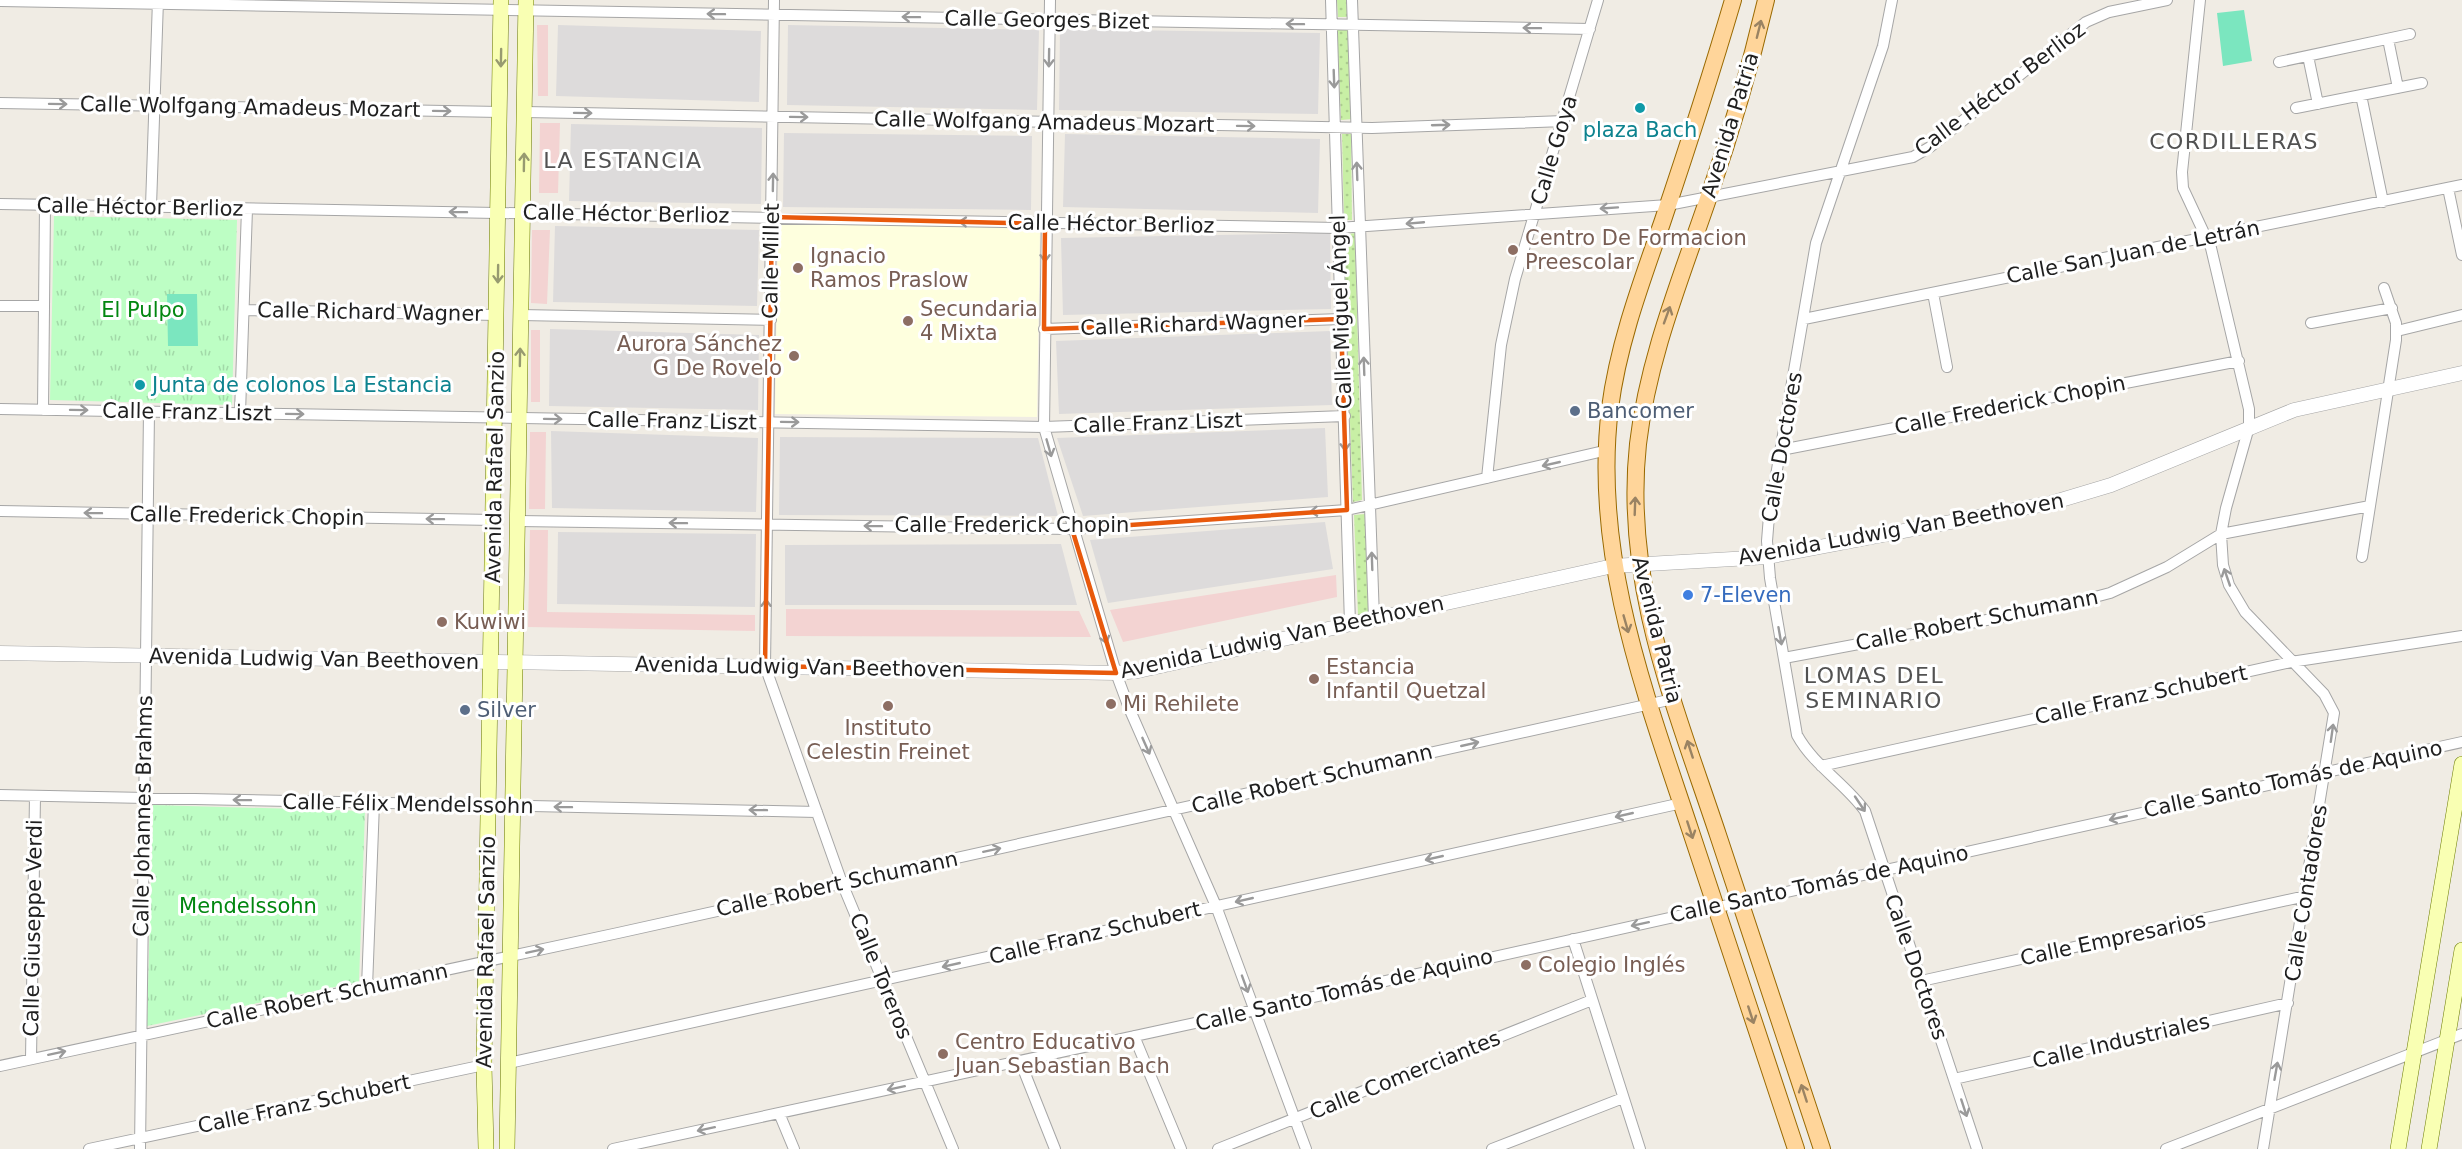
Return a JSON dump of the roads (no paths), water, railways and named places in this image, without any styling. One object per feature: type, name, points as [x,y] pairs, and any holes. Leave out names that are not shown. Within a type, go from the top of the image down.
[{"type":"main road","name":"Avenida Patria","points":[[1733,0],[1707,89],[1630,318],[1610,407],[1606,482],[1613,567],[1621,606],[1650,704],[1796,1149]]},
{"type":"main road","name":"Avenida Patria","points":[[1766,0],[1742,101],[1662,328],[1643,407],[1634,513],[1638,564],[1647,610],[1673,699],[1822,1149]]},
{"type":"main road","name":"Avenida Rafael Sanzio","points":[[486,1149],[484,1065],[501,5]]},
{"type":"main road","name":"Avenida Rafael Sanzio","points":[[507,1149],[526,5]]},
{"type":"main road","points":[[2398,1149],[2462,764]]},
{"type":"main road","points":[[2429,1149],[2455,1036],[2462,950]]},
{"type":"street","name":"Calle Millet","points":[[765,666],[774,0]]},
{"type":"street","points":[[1050,0],[1045,224],[1044,427],[1116,673],[1216,906],[1306,1149]]},
{"type":"street","name":"Calle Miguel Ángel","points":[[1331,0],[1350,624]]},
{"type":"street","name":"Calle Miguel Ángel","points":[[1352,0],[1374,619]]},
{"type":"street","name":"Calle Goya","points":[[1488,478],[1502,345],[1515,279],[1564,121],[1598,0]]},
{"type":"street","name":"Calle Doctores","points":[[1892,0],[1883,46],[1815,243],[1769,516],[1767,557],[1797,735],[1804,748],[1855,796],[1865,811],[1977,1149]]},
{"type":"street","name":"Calle Héctor Berlioz","points":[[0,204],[1338,228],[1668,204],[1840,173],[1913,157],[1930,147],[2086,22],[2109,12],[2167,0]]},
{"type":"street","points":[[2200,0],[2182,172],[2183,188],[2211,248],[2239,361],[2249,409],[2249,427]]},
{"type":"street","name":"Calle Georges Bizet","points":[[0,1],[526,5],[774,15],[1590,29]]},
{"type":"street","points":[[151,206],[158,2]]},
{"type":"street","points":[[2279,62],[2410,34]]},
{"type":"street","points":[[2388,39],[2398,88]]},
{"type":"street","points":[[2308,56],[2318,104]]},
{"type":"street","points":[[2296,108],[2422,83]]},
{"type":"street","points":[[2361,95],[2383,202]]},
{"type":"street","name":"Calle Wolfgang Amadeus Mozart","points":[[0,103],[500,112]]},
{"type":"street","name":"Calle Wolfgang Amadeus Mozart","points":[[525,112],[1356,128],[1564,121]]},
{"type":"street","name":"Calle San Juan de Letrán","points":[[1804,319],[2462,185]]},
{"type":"street","points":[[2448,188],[2462,255]]},
{"type":"street","points":[[43,410],[45,205]]},
{"type":"street","points":[[240,413],[247,209]]},
{"type":"street","points":[[2362,557],[2397,331],[2392,308],[2384,288]]},
{"type":"street","points":[[1933,293],[1947,367]]},
{"type":"street","points":[[0,306],[44,306]]},
{"type":"street","points":[[2311,323],[2392,308]]},
{"type":"street","name":"Calle Richard Wagner","points":[[244,310],[497,315]]},
{"type":"street","points":[[521,315],[771,320]]},
{"type":"street","points":[[2397,331],[2462,315]]},
{"type":"street","name":"Calle Richard Wagner","points":[[1044,329],[1341,319]]},
{"type":"street","name":"Calle Frederick Chopin","points":[[1781,450],[2239,361]]},
{"type":"street","name":"Avenida Ludwig Van Beethoven","points":[[0,653],[1116,673],[1138,671],[1613,567],[1767,557],[2051,503],[2111,485],[2294,410],[2462,373]]},
{"type":"street","name":"Calle Franz Liszt","points":[[0,409],[1044,427],[1345,416]]},
{"type":"street","name":"Calle Johannes Brahms","points":[[140,1144],[149,411]]},
{"type":"street","name":"Calle Contadores","points":[[2249,427],[2221,534],[2223,565],[2237,600],[2261,631],[2324,694],[2334,712],[2306,896],[2263,1149]]},
{"type":"street","name":"Calle Frederick Chopin","points":[[518,521],[1072,529],[1347,510],[1608,450]]},
{"type":"street","name":"Calle Robert Schumann","points":[[1784,658],[2061,606],[2110,593],[2167,567],[2221,534],[2370,506]]},
{"type":"street","name":"Calle Frederick Chopin","points":[[0,511],[494,520]]},
{"type":"street","name":"Calle Franz Schubert","points":[[1821,766],[2291,662],[2462,636]]},
{"type":"street","name":"Calle Toreros","points":[[765,666],[842,883],[953,1149]]},
{"type":"street","name":"Calle Robert Schumann","points":[[0,1066],[486,962],[1673,699]]},
{"type":"street","name":"Calle Santo Tomás de Aquino","points":[[613,1149],[1255,1010],[2462,742]]},
{"type":"street","name":"Calle Félix Mendelssohn","points":[[0,795],[817,812]]},
{"type":"street","name":"Calle Giuseppe Verdi","points":[[31,1059],[35,796]]},
{"type":"street","points":[[367,987],[374,803]]},
{"type":"street","name":"Calle Franz Schubert","points":[[509,1063],[1682,803]]},
{"type":"street","name":"Calle Empresarios","points":[[1921,981],[2306,896]]},
{"type":"street","points":[[1573,939],[1640,1149]]},
{"type":"street","name":"Calle Comerciantes","points":[[1218,1149],[1592,1000]]},
{"type":"street","name":"Calle Industriales","points":[[1954,1079],[2288,1003]]},
{"type":"street","points":[[1134,1036],[1181,1149]]},
{"type":"street","points":[[2166,1149],[2455,1036]]},
{"type":"street","points":[[1020,1061],[1055,1149]]},
{"type":"street","name":"Calle Franz Schubert","points":[[89,1149],[140,1144],[484,1065]]},
{"type":"street","points":[[1492,1149],[1623,1098]]},
{"type":"street","points":[[779,1113],[794,1149]]},
{"type":"place","name":"plaza Bach","points":[[1640,108]]},
{"type":"place","name":"Centro De Formacion Preescolar","points":[[1513,250]]},
{"type":"place","name":"Ignacio Ramos Praslow","points":[[798,268]]},
{"type":"place","name":"Secundaria 4 Mixta","points":[[908,321]]},
{"type":"place","name":"Aurora Sánchez G De Rovelo","points":[[794,356]]},
{"type":"place","name":"Junta de colonos La Estancia","points":[[140,385]]},
{"type":"place","name":"Bancomer","points":[[1575,411]]},
{"type":"place","name":"7-Eleven","points":[[1688,595]]},
{"type":"place","name":"Kuwiwi","points":[[442,622]]},
{"type":"place","name":"Estancia Infantil Quetzal","points":[[1314,679]]},
{"type":"place","name":"Mi Rehilete","points":[[1111,704]]},
{"type":"place","name":"Instituto Celestin Freinet","points":[[888,706]]},
{"type":"place","name":"Silver","points":[[465,710]]},
{"type":"place","name":"Colegio Inglés","points":[[1526,965]]},
{"type":"place","name":"Centro Educativo Juan Sebastian Bach","points":[[943,1054]]},
{"type":"district","name":"CORDILLERAS","points":[[2234,141]]},
{"type":"district","name":"LA ESTANCIA","points":[[623,160]]},
{"type":"district","name":"LOMAS DEL SEMINARIO","points":[[1874,688]]},
{"type":"park label","name":"El Pulpo","points":[[143,310]]},
{"type":"park label","name":"Mendelssohn","points":[[248,906]]}]
